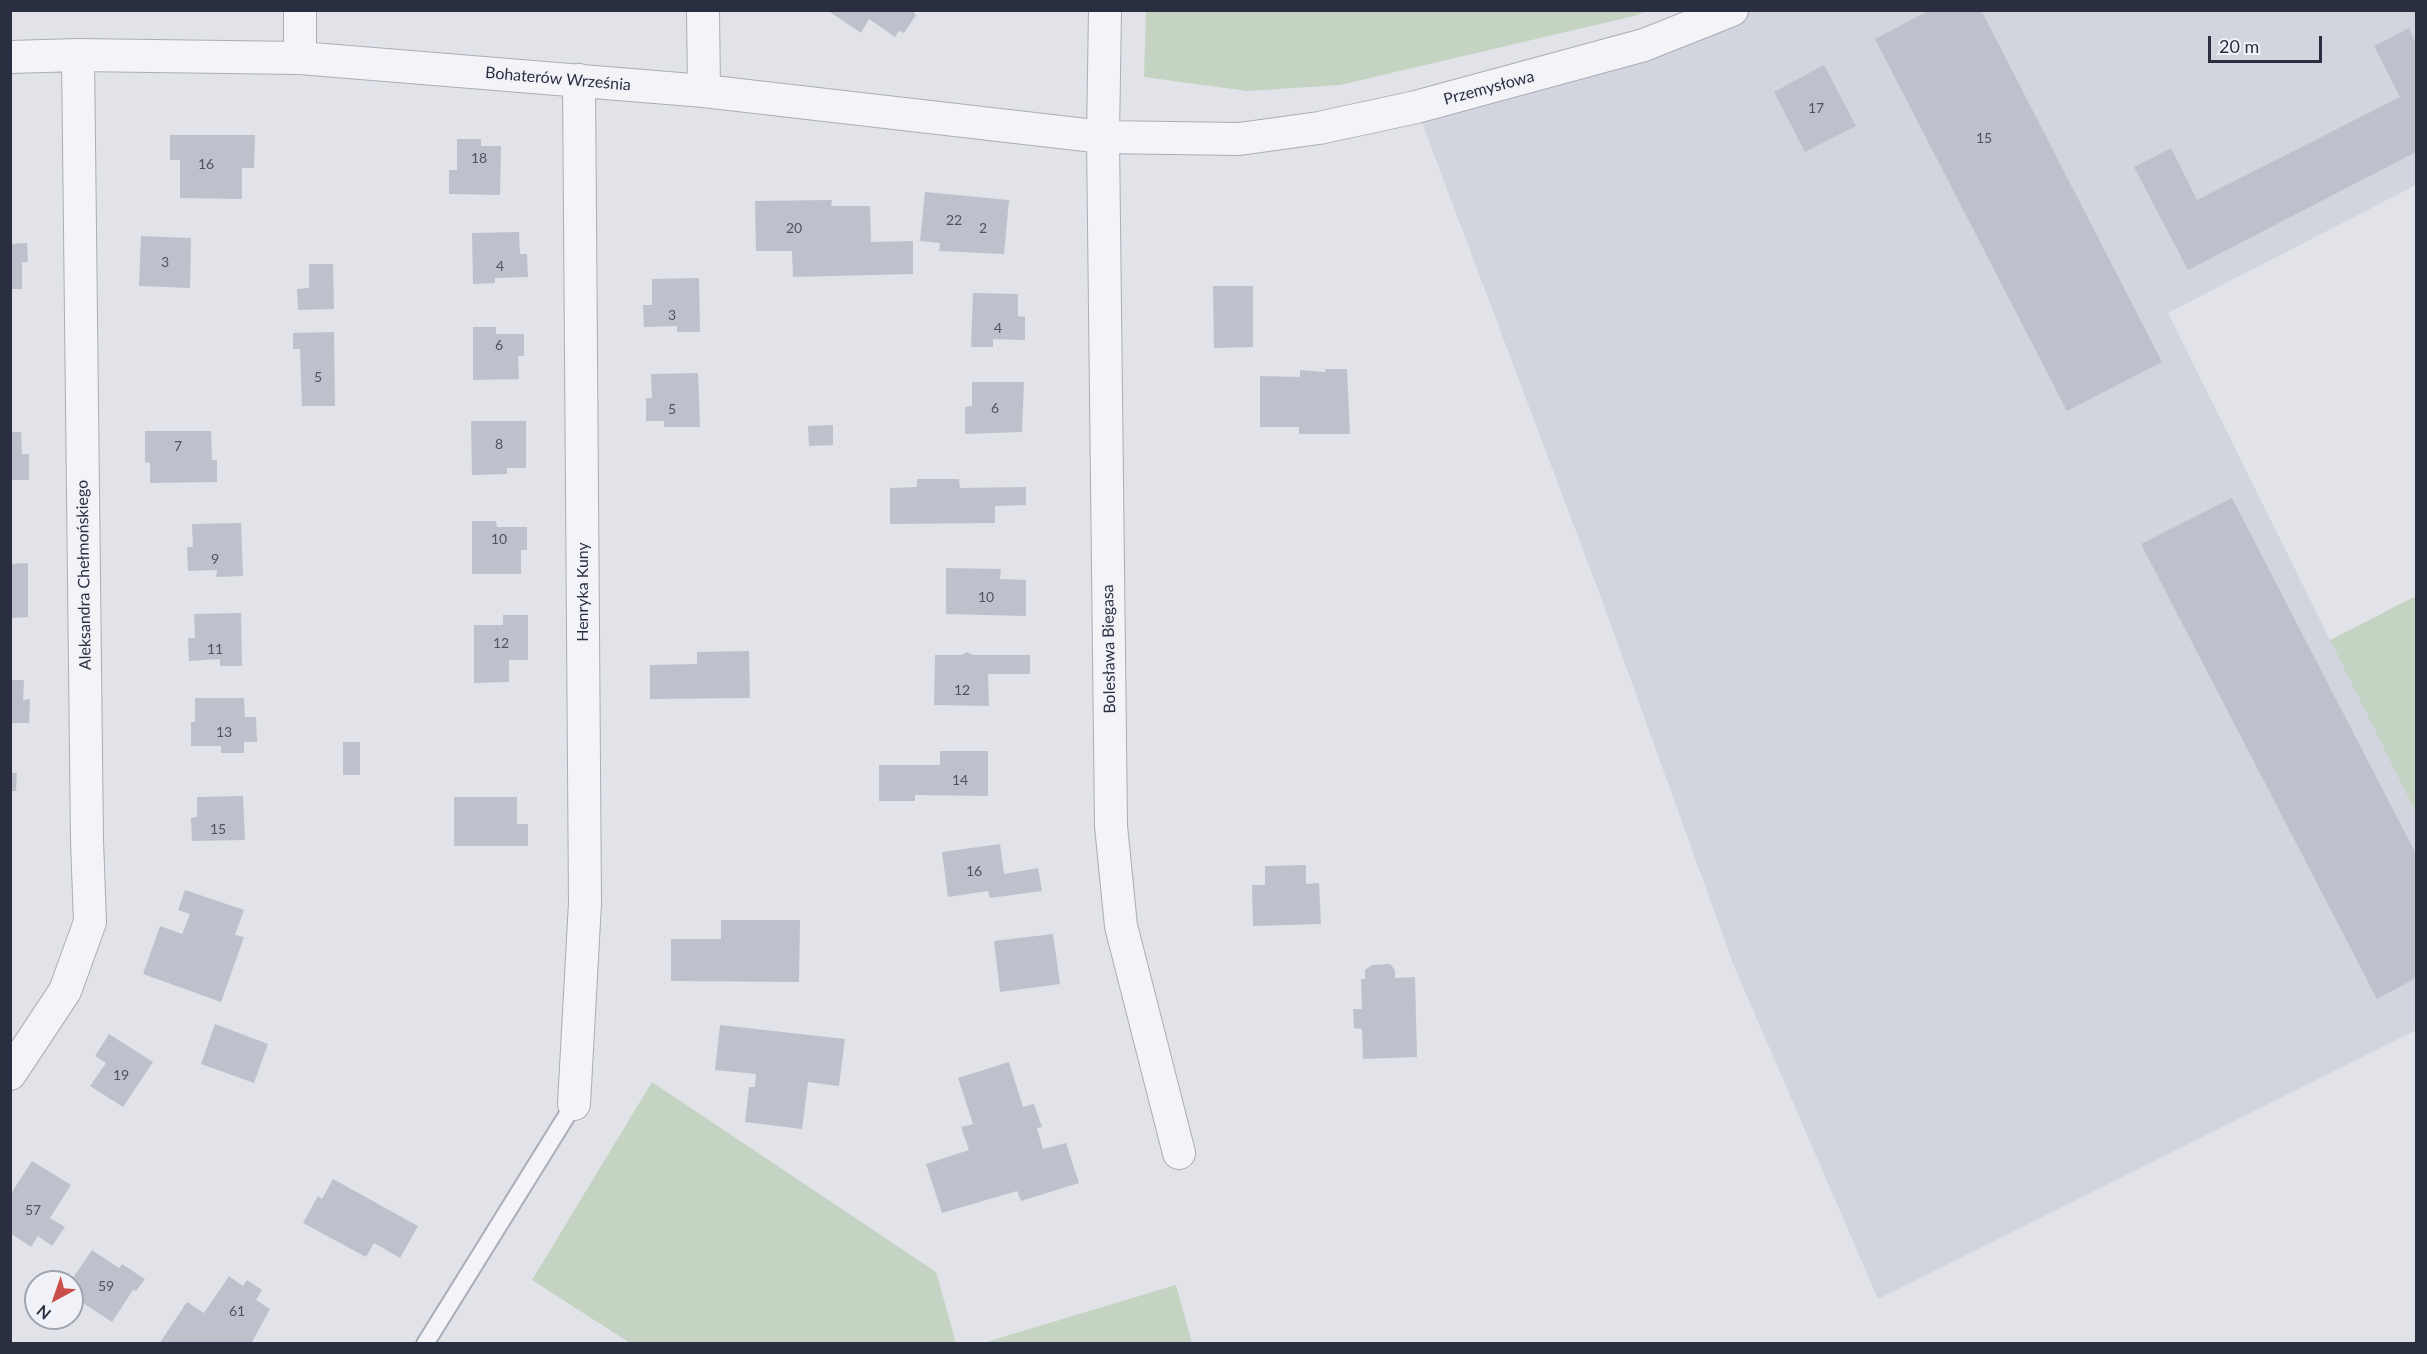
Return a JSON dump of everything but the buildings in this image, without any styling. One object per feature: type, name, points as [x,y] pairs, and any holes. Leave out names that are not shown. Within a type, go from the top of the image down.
[{"type":"street","points":[[300,10],[300,58]]},
{"type":"street","points":[[703,10],[704,92]]},
{"type":"street","name":"Bolesława Biegasa","points":[[1105,10],[1103,137],[1111,826],[1121,926],[1179,1153]]},
{"type":"street","name":"Przemysłowa","points":[[1103,137],[1239,139],[1319,128],[1416,107],[1644,45],[1732,10]]},
{"type":"street","name":"Bohaterów Września","points":[[10,57],[78,55],[300,58],[704,92],[1103,137]]},
{"type":"street","name":"Aleksandra Chełmońskiego","points":[[10,1074],[65,992],[90,922],[87,841],[78,55]]},
{"type":"street","name":"Henryka Kuny","points":[[574,1104],[585,903],[579,80]]},
{"type":"lane","points":[[425,1344],[574,1104]]},
{"type":"shaded area","points":[[1732,11],[2416,11],[2416,185],[2168,313],[2416,813],[2416,1030],[1878,1299],[1734,966],[1603,603],[1416,107]]},
{"type":"green space","points":[[1146,11],[1647,11],[1634,16],[1340,85],[1247,91],[1144,77]]},
{"type":"green space","points":[[2416,596],[2416,813],[2330,640]]},
{"type":"green space","points":[[652,1082],[936,1272],[956,1343],[630,1343],[532,1280]]},
{"type":"green space","points":[[1176,1285],[1192,1343],[983,1343]]}]
